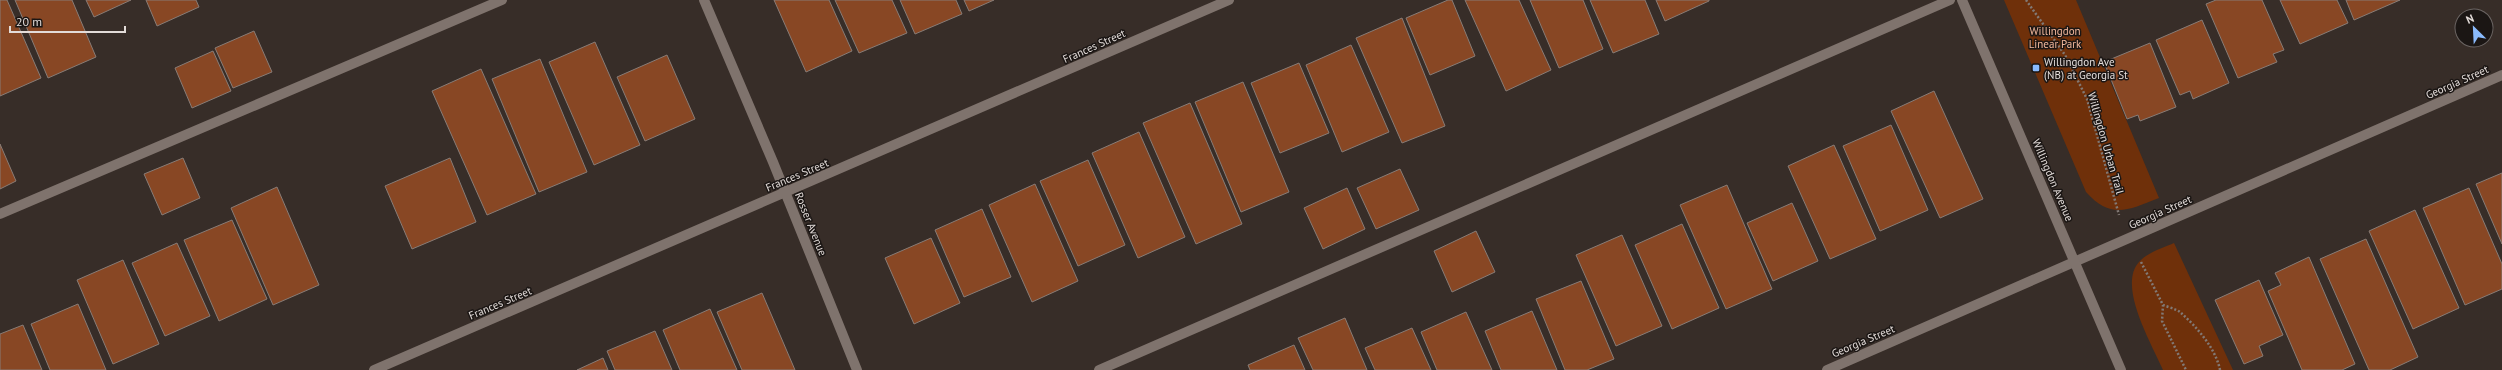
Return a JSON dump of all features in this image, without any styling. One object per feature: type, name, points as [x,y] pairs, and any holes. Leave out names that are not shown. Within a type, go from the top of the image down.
[{"type":"street","points":[[0,214],[502,0]]},
{"type":"street","name":"Rosser Avenue","points":[[704,0],[786,193],[858,370]]},
{"type":"street","name":"Frances Street","points":[[374,370],[1229,0]]},
{"type":"street","points":[[1099,370],[1950,0]]},
{"type":"street","name":"Willingdon Avenue","points":[[1962,0],[2121,370]]},
{"type":"street","name":"Georgia Street","points":[[1827,370],[2502,75]]},
{"type":"path","name":"Willingdon Urban Trail","points":[[2026,0],[2065,55],[2087,99],[2117,211]]},
{"type":"path","points":[[2140,260],[2163,305],[2162,321],[2186,370]]},
{"type":"path","points":[[2163,305],[2179,311],[2193,326],[2217,356],[2220,370]]},
{"type":"green space","name":"Willingdon Linear Park","points":[[2004,0],[2076,0],[2159,198],[2129,209],[2120,210],[2104,206],[2095,201],[2086,192]]},
{"type":"green space","points":[[2174,243],[2233,370],[2163,370],[2145,331],[2134,300],[2132,285],[2133,272],[2139,262],[2147,256]]},
{"type":"building","points":[[0,0],[7,0],[41,78],[0,96]]},
{"type":"building","points":[[15,0],[72,0],[96,57],[48,78]]},
{"type":"building","points":[[86,0],[131,0],[94,17]]},
{"type":"building","points":[[146,0],[196,0],[199,7],[157,26]]},
{"type":"building","points":[[774,0],[829,0],[852,51],[806,72]]},
{"type":"building","points":[[835,0],[892,0],[907,33],[859,53]]},
{"type":"building","points":[[900,0],[956,0],[962,14],[915,34]]},
{"type":"building","points":[[964,0],[994,0],[969,11]]},
{"type":"building","points":[[1448,0],[1452,0],[1475,56],[1430,75],[1406,18]]},
{"type":"building","points":[[1465,0],[1519,0],[1551,70],[1506,91]]},
{"type":"building","points":[[1530,0],[1583,0],[1603,49],[1559,68]]},
{"type":"building","points":[[1590,0],[1645,0],[1659,34],[1613,53]]},
{"type":"building","points":[[1656,0],[1709,0],[1709,1],[1665,21]]},
{"type":"building","points":[[2216,0],[2262,0],[2284,50],[2273,54],[2277,62],[2238,78],[2206,4]]},
{"type":"building","points":[[2280,0],[2337,0],[2348,23],[2300,44]]},
{"type":"building","points":[[2346,0],[2400,0],[2354,20]]},
{"type":"building","points":[[1402,18],[1445,126],[1402,143],[1356,38]]},
{"type":"building","points":[[2202,20],[2229,83],[2193,99],[2190,91],[2180,95],[2156,40]]},
{"type":"building","points":[[254,31],[272,72],[233,88],[215,48]]},
{"type":"building","points":[[595,42],[640,145],[594,165],[549,62]]},
{"type":"building","points":[[2150,43],[2176,107],[2140,121],[2138,115],[2127,119],[2104,62]]},
{"type":"building","points":[[1351,45],[1389,132],[1342,152],[1306,65]]},
{"type":"building","points":[[213,51],[231,91],[192,108],[175,68]]},
{"type":"building","points":[[667,55],[695,119],[645,141],[617,77]]},
{"type":"building","points":[[540,59],[587,172],[539,192],[492,79]]},
{"type":"building","points":[[1299,63],[1329,133],[1280,153],[1251,83]]},
{"type":"building","points":[[481,69],[536,194],[487,215],[432,91]]},
{"type":"building","points":[[1243,82],[1289,192],[1241,212],[1195,102]]},
{"type":"building","points":[[1934,91],[1983,199],[1940,218],[1891,111]]},
{"type":"building","points":[[1190,103],[1242,224],[1196,244],[1143,123]]},
{"type":"building","points":[[1891,125],[1928,210],[1880,231],[1843,146]]},
{"type":"building","points":[[1139,132],[1185,237],[1138,258],[1092,153]]},
{"type":"building","points":[[0,144],[16,181],[0,189]]},
{"type":"building","points":[[1834,145],[1876,239],[1830,259],[1788,166]]},
{"type":"building","points":[[183,158],[200,198],[162,215],[144,174]]},
{"type":"building","points":[[450,158],[476,222],[412,249],[385,186]]},
{"type":"building","points":[[1088,160],[1125,245],[1078,266],[1040,181]]},
{"type":"building","points":[[1400,169],[1419,210],[1376,229],[1357,188]]},
{"type":"building","points":[[2502,173],[2502,244],[2476,184]]},
{"type":"building","points":[[1035,184],[1078,281],[1032,302],[989,205]]},
{"type":"building","points":[[1727,185],[1772,289],[1726,309],[1680,205]]},
{"type":"building","points":[[277,187],[319,285],[273,305],[231,208]]},
{"type":"building","points":[[1347,188],[1365,229],[1323,249],[1304,208]]},
{"type":"building","points":[[2469,188],[2502,264],[2502,289],[2465,305],[2423,208]]},
{"type":"building","points":[[1792,203],[1818,261],[1773,281],[1747,223]]},
{"type":"building","points":[[982,209],[1011,277],[964,297],[935,230]]},
{"type":"building","points":[[2415,210],[2459,308],[2413,329],[2369,231]]},
{"type":"building","points":[[232,220],[267,299],[219,321],[184,240]]},
{"type":"building","points":[[1682,224],[1719,308],[1672,329],[1635,245]]},
{"type":"building","points":[[1476,231],[1495,272],[1452,292],[1434,251]]},
{"type":"building","points":[[1622,235],[1662,326],[1616,346],[1576,255]]},
{"type":"building","points":[[931,238],[960,303],[914,324],[885,258]]},
{"type":"building","points":[[2366,239],[2418,357],[2390,370],[2369,370],[2320,259]]},
{"type":"building","points":[[177,243],[210,316],[165,336],[132,263]]},
{"type":"building","points":[[2309,257],[2355,364],[2342,370],[2302,370],[2268,291],[2281,285],[2275,273]]},
{"type":"building","points":[[123,260],[159,344],[113,364],[77,280]]},
{"type":"building","points":[[2259,280],[2283,335],[2259,346],[2263,356],[2244,364],[2215,300]]},
{"type":"building","points":[[1581,281],[1614,359],[1587,370],[1565,370],[1536,299]]},
{"type":"building","points":[[762,293],[795,370],[742,370],[717,312]]},
{"type":"building","points":[[78,304],[106,370],[50,370],[31,324]]},
{"type":"building","points":[[710,309],[737,370],[680,370],[663,330]]},
{"type":"building","points":[[1532,311],[1557,370],[1501,370],[1485,331]]},
{"type":"building","points":[[1466,312],[1492,370],[1437,370],[1421,332]]},
{"type":"building","points":[[1345,318],[1367,370],[1313,370],[1298,338]]},
{"type":"building","points":[[23,325],[42,370],[0,370],[0,334]]},
{"type":"building","points":[[1412,328],[1431,370],[1375,370],[1365,348]]},
{"type":"building","points":[[655,331],[672,370],[615,370],[607,351]]},
{"type":"building","points":[[1294,345],[1305,370],[1250,370],[1248,365]]},
{"type":"building","points":[[603,358],[608,370],[577,370]]},
{"type":"place","name":"Willingdon Ave (NB) at Georgia St","points":[[2036,68]]}]
